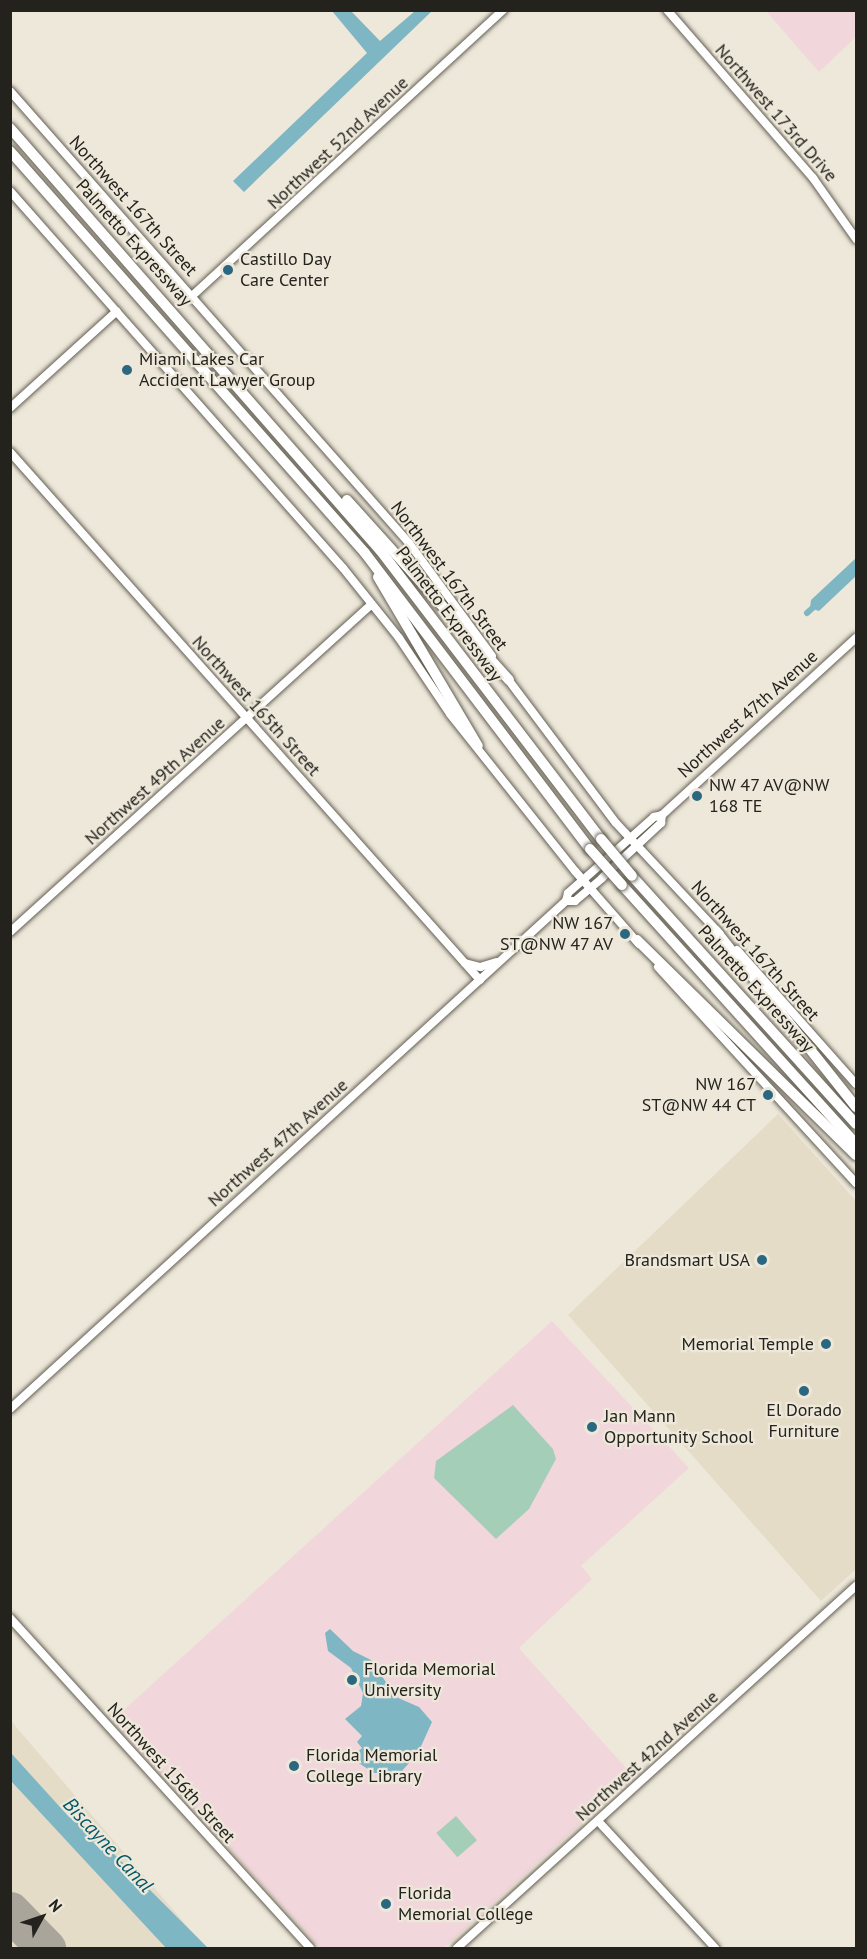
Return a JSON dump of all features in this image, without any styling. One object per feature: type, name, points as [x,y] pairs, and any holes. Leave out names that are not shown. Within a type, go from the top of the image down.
[{"type":"highway","name":"Palmetto Expressway","points":[[10,128],[308,464],[409,585],[521,739],[601,840],[856,1124]]},
{"type":"highway","name":"Palmetto Expressway","points":[[10,151],[365,553],[591,849],[856,1144]]},
{"type":"highway","points":[[308,464],[339,491],[509,680]]},
{"type":"highway","points":[[365,553],[478,746]]},
{"type":"highway","points":[[716,931],[856,1107]]},
{"type":"highway","points":[[637,940],[856,1155]]},
{"type":"main road","name":"Northwest 47th Avenue","points":[[583,880],[662,815],[856,638]]},
{"type":"street","name":"Northwest 52nd Avenue","points":[[192,296],[502,10]]},
{"type":"street","name":"Northwest 173rd Drive","points":[[667,10],[806,169],[840,211],[856,239]]},
{"type":"street","name":"Northwest 167th Street","points":[[10,91],[409,543],[509,680],[630,839],[856,1084]]},
{"type":"street","points":[[10,191],[372,604],[478,746],[583,880],[856,1182]]},
{"type":"street","points":[[10,408],[117,311]]},
{"type":"street","name":"Northwest 165th Street","points":[[10,452],[480,980]]},
{"type":"street","name":"Northwest 49th Avenue","points":[[10,932],[372,604]]},
{"type":"street","name":"Northwest 47th Avenue","points":[[566,901],[575,901],[638,846],[661,824],[662,815]]},
{"type":"street","name":"Northwest 47th Avenue","points":[[10,1409],[566,901],[583,880]]},
{"type":"street","points":[[465,963],[480,967],[503,959]]},
{"type":"street","name":"Northwest 42nd Avenue","points":[[458,1948],[856,1586]]},
{"type":"street","name":"Northwest 156th Street","points":[[10,1618],[310,1948]]},
{"type":"street","points":[[598,1821],[715,1948]]},
{"type":"shaded area","points":[[766,11],[856,11],[856,37],[819,72]]},
{"type":"shaded area","points":[[778,1114],[856,1201],[856,1569],[821,1601],[568,1315]]},
{"type":"shaded area","name":"Florida Memorial University","points":[[552,1321],[689,1468],[581,1566],[592,1579],[519,1648],[633,1776],[444,1948],[320,1948],[117,1726],[115,1718]]},
{"type":"shaded area","points":[[11,1721],[206,1948],[11,1948]]},
{"type":"green space","points":[[513,1405],[553,1449],[556,1459],[529,1509],[496,1539],[434,1478],[436,1461]]},
{"type":"green space","points":[[456,1816],[477,1840],[457,1857],[436,1833]]},
{"type":"water","points":[[332,11],[351,11],[380,41],[415,11],[432,11],[244,192],[233,181],[367,53]]},
{"type":"water","points":[[856,558],[856,576],[819,611],[810,608],[811,600]]},
{"type":"water","points":[[330,1629],[353,1651],[371,1660],[396,1697],[419,1707],[432,1722],[418,1753],[401,1772],[374,1773],[351,1758],[362,1748],[357,1742],[362,1736],[345,1719],[361,1706],[363,1693],[351,1668],[328,1651],[325,1633]]},
{"type":"water","points":[[11,1753],[69,1817],[94,1834],[208,1948],[166,1948],[11,1781]]},
{"type":"waterway","points":[[807,613],[817,604]]},
{"type":"runway","points":[[10,1911],[46,1948]]},
{"type":"place","name":"Castillo Day Care Center","points":[[228,270]]},
{"type":"place","name":"Miami Lakes Car Accident Lawyer Group","points":[[127,370]]},
{"type":"place","name":"NW 47 AV@NW 168 TE","points":[[697,796]]},
{"type":"place","name":"NW 167 ST@NW 47 AV","points":[[625,934]]},
{"type":"place","name":"NW 167 ST@NW 44 CT","points":[[768,1095]]},
{"type":"place","name":"Brandsmart USA","points":[[762,1260]]},
{"type":"place","name":"Memorial Temple","points":[[826,1344]]},
{"type":"place","name":"El Dorado Furniture","points":[[804,1391]]},
{"type":"place","name":"Jan Mann Opportunity School","points":[[592,1427]]},
{"type":"place","name":"Florida Memorial University","points":[[352,1680]]},
{"type":"place","name":"Florida Memorial College Library","points":[[294,1766]]},
{"type":"place","name":"Florida Memorial College","points":[[386,1904]]},
{"type":"water label","name":"Biscayne Canal","points":[[108,1845]]}]
